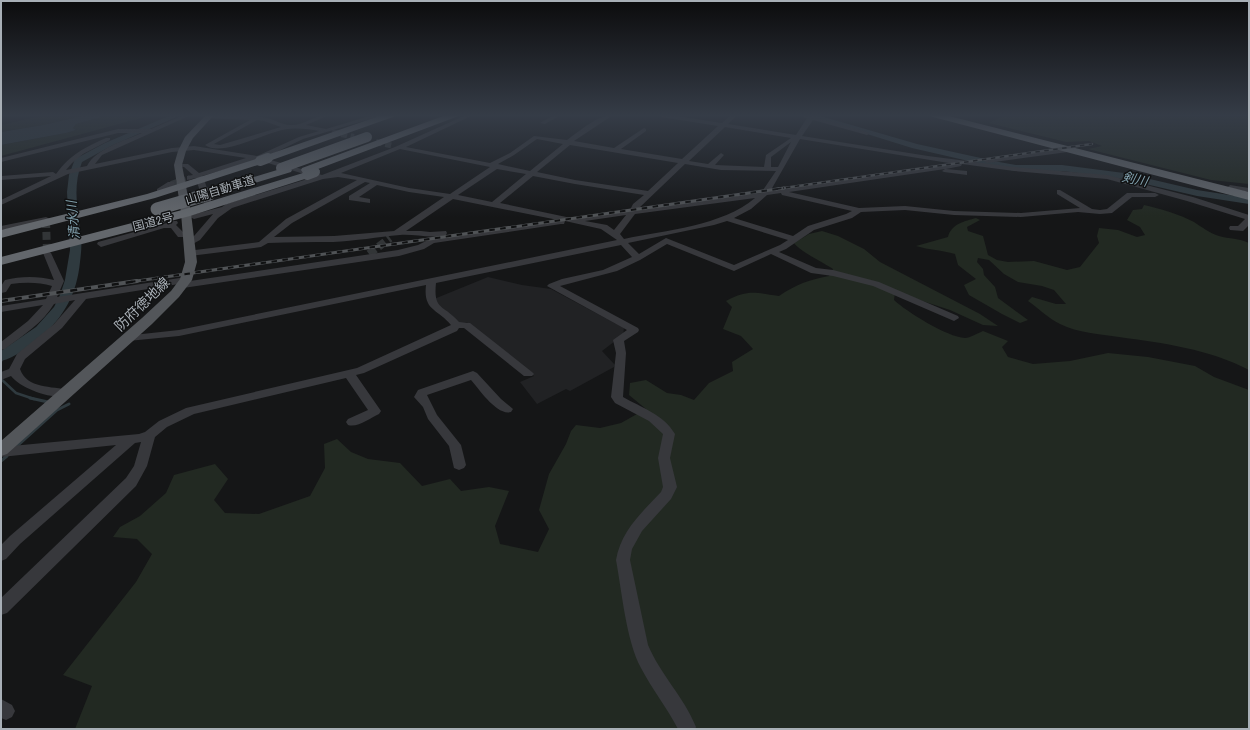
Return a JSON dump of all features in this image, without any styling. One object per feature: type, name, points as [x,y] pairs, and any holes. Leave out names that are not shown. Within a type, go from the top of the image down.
[{"type":"highway","points":[[287,167],[322,149]]},
{"type":"highway","name":"国道2号","points":[[85,226],[189,231],[287,167],[323,149]]},
{"type":"highway","name":"山陽自動車道","points":[[205,193],[341,149]]},
{"type":"highway","points":[[1,250],[85,226],[160,209],[205,193],[344,149]]},
{"type":"highway","name":"国道2号","points":[[1,261],[64,232],[85,226],[176,186],[287,167],[365,149]]},
{"type":"highway","points":[[1069,149],[1249,194]]},
{"type":"highway","points":[[1077,149],[1249,194]]},
{"type":"highway","name":"国道2号","points":[[1,234],[22,230],[64,232]]},
{"type":"highway","points":[[1,243],[64,232]]},
{"type":"main road","name":"防府徳地線","points":[[1,451],[163,306],[184,282],[190,269],[189,231],[176,186],[178,165],[183,149]]},
{"type":"street","points":[[1,160],[47,149]]},
{"type":"street","points":[[1,203],[63,173],[70,159],[88,149]]},
{"type":"street","points":[[87,167],[92,160],[100,154],[111,149]]},
{"type":"street","points":[[1,178],[63,173],[183,149]]},
{"type":"street","points":[[218,149],[287,167],[338,172],[391,149]]},
{"type":"street","points":[[189,231],[197,238],[215,216],[287,167],[296,149]]},
{"type":"street","points":[[407,149],[531,173],[649,193]]},
{"type":"street","points":[[393,236],[519,149]]},
{"type":"street","points":[[493,205],[560,149]]},
{"type":"street","points":[[610,149],[710,166],[728,168],[767,167],[780,169]]},
{"type":"street","points":[[615,234],[649,193],[697,149]]},
{"type":"street","points":[[767,167],[768,156],[777,149]]},
{"type":"street","points":[[128,338],[179,333],[699,227],[726,218],[748,208],[768,191],[791,149]]},
{"type":"street","points":[[872,149],[928,158],[1107,177],[1208,204],[1249,219],[1240,229],[1234,228]]},
{"type":"street","points":[[268,240],[334,239],[421,233],[430,235],[1073,150]]},
{"type":"street","points":[[710,166],[721,155]]},
{"type":"street","points":[[189,231],[205,193],[247,160],[451,196],[552,218],[604,227],[615,234],[637,257]]},
{"type":"street","points":[[178,165],[186,166],[205,193]]},
{"type":"street","points":[[936,169],[964,174]]},
{"type":"street","points":[[190,178],[205,193],[229,206]]},
{"type":"street","points":[[189,231],[256,246],[268,240],[289,221],[363,180]]},
{"type":"street","points":[[367,201],[352,198],[376,182]]},
{"type":"street","points":[[101,244],[160,209],[176,186]]},
{"type":"street","points":[[1230,188],[1234,187],[1249,190]]},
{"type":"street","points":[[768,191],[859,210],[904,208],[954,213],[1021,215],[1078,210],[1109,211],[1130,194],[1163,196],[1170,194]]},
{"type":"street","points":[[1060,192],[1090,211]]},
{"type":"street","points":[[160,209],[181,235],[206,226]]},
{"type":"street","points":[[160,209],[174,223]]},
{"type":"street","points":[[1,309],[368,256],[422,247],[432,241],[569,221],[635,209]]},
{"type":"street","points":[[687,727],[674,703],[647,663],[640,645],[623,560],[624,548],[637,527],[666,495],[670,487],[664,458],[669,434],[664,426],[656,419],[619,400],[617,397],[621,353],[618,340],[634,330],[552,286],[575,278],[590,277],[607,272],[666,241],[734,268],[773,251],[811,228],[849,216],[859,210]]},
{"type":"street","points":[[726,218],[794,239]]},
{"type":"street","points":[[1,228],[46,220]]},
{"type":"street","points":[[773,251],[814,271],[834,273],[876,284],[954,318]]},
{"type":"street","points":[[1,347],[30,324],[52,302],[59,278],[56,276],[47,253]]},
{"type":"street","points":[[1,290],[3,290],[8,282],[15,281],[40,280],[57,284]]},
{"type":"street","points":[[431,282],[430,300],[433,307],[456,325],[466,325],[528,374]]},
{"type":"street","points":[[65,393],[42,390],[33,387],[18,377],[14,371],[17,360],[72,312],[81,297]]},
{"type":"street","points":[[1,451],[130,440],[149,435],[163,424],[190,411],[349,374],[373,366],[453,329],[456,325]]},
{"type":"street","points":[[1,376],[14,371]]},
{"type":"street","points":[[349,374],[375,412],[352,422]]},
{"type":"street","points":[[459,465],[455,445],[432,416],[428,406],[420,397],[422,393],[473,375],[497,402],[506,409]]},
{"type":"street","points":[[1,608],[137,475],[149,435]]},
{"type":"street","points":[[1,555],[15,540],[130,440]]},
{"type":"shaded area","points":[[1,149],[27,149],[1,156]]},
{"type":"shaded area","points":[[1088,149],[1249,149],[1249,184],[1211,180]]},
{"type":"shaded area","points":[[1144,205],[1163,210],[1194,222],[1215,235],[1242,240],[1249,243],[1249,370],[1218,357],[1186,348],[1089,333],[1067,327],[1052,319],[1028,301],[1032,297],[1056,304],[1066,304],[1054,290],[1042,286],[1018,282],[1004,274],[989,260],[978,258],[977,262],[983,269],[984,275],[995,287],[998,298],[1028,320],[1020,323],[969,295],[964,285],[976,279],[958,265],[955,254],[916,246],[948,237],[955,226],[976,218],[980,220],[967,227],[968,231],[983,236],[988,255],[997,260],[1008,262],[1034,261],[1067,270],[1080,267],[1099,243],[1097,236],[1099,228],[1118,230],[1137,237],[1145,235],[1140,227],[1127,220],[1133,210],[1142,209]]},
{"type":"shaded area","points":[[822,231],[838,236],[864,249],[880,262],[980,314],[998,326],[983,325],[950,310],[895,292],[894,300],[917,317],[938,329],[957,337],[965,338],[983,331],[1008,341],[1002,347],[1008,357],[1033,364],[1070,361],[1108,353],[1148,357],[1195,366],[1214,377],[1249,390],[1249,729],[75,729],[92,686],[63,675],[136,582],[152,554],[137,539],[113,537],[120,527],[140,516],[166,493],[174,475],[215,464],[228,479],[214,500],[225,513],[259,514],[310,496],[325,468],[324,444],[337,439],[351,452],[368,459],[400,463],[422,486],[450,479],[461,491],[489,487],[509,491],[495,526],[500,544],[538,552],[549,529],[539,510],[549,474],[566,444],[571,431],[576,425],[600,428],[621,423],[646,409],[629,395],[630,383],[646,380],[667,393],[681,395],[694,400],[709,383],[733,371],[732,362],[753,349],[741,336],[723,329],[732,307],[726,301],[747,293],[779,296],[791,288],[803,283],[829,276],[833,269],[806,253],[794,243],[809,234]]},
{"type":"shaded area","points":[[488,277],[522,285],[551,289],[624,328],[623,335],[602,351],[615,365],[614,367],[570,391],[566,389],[537,404],[520,382],[534,376],[467,322],[459,323],[437,305],[434,299]]},
{"type":"waterway","name":"清水川","points":[[1,357],[41,330],[60,308],[67,295],[76,250],[71,201],[73,175],[78,161],[99,149]]},
{"type":"waterway","name":"剣川","points":[[929,149],[1016,168],[1062,168],[1124,176],[1197,193],[1249,201]]},
{"type":"waterway","name":"清水川","points":[[1,361],[4,356]]},
{"type":"waterway","points":[[1,379],[16,393],[33,399]]},
{"type":"waterway","points":[[33,399],[48,402]]},
{"type":"waterway","points":[[16,447],[57,410],[69,404]]},
{"type":"waterway","points":[[1,461],[7,456]]},
{"type":"tunnel","points":[[171,184],[190,178]]},
{"type":"tunnel","points":[[46,220],[47,253]]},
{"type":"tunnel","points":[[369,254],[390,238]]},
{"type":"railway","points":[[784,188],[1057,149]]},
{"type":"railway","points":[[130,282],[784,188]]},
{"type":"railway","points":[[777,189],[784,188]]},
{"type":"railway","points":[[1,301],[137,281]]}]
